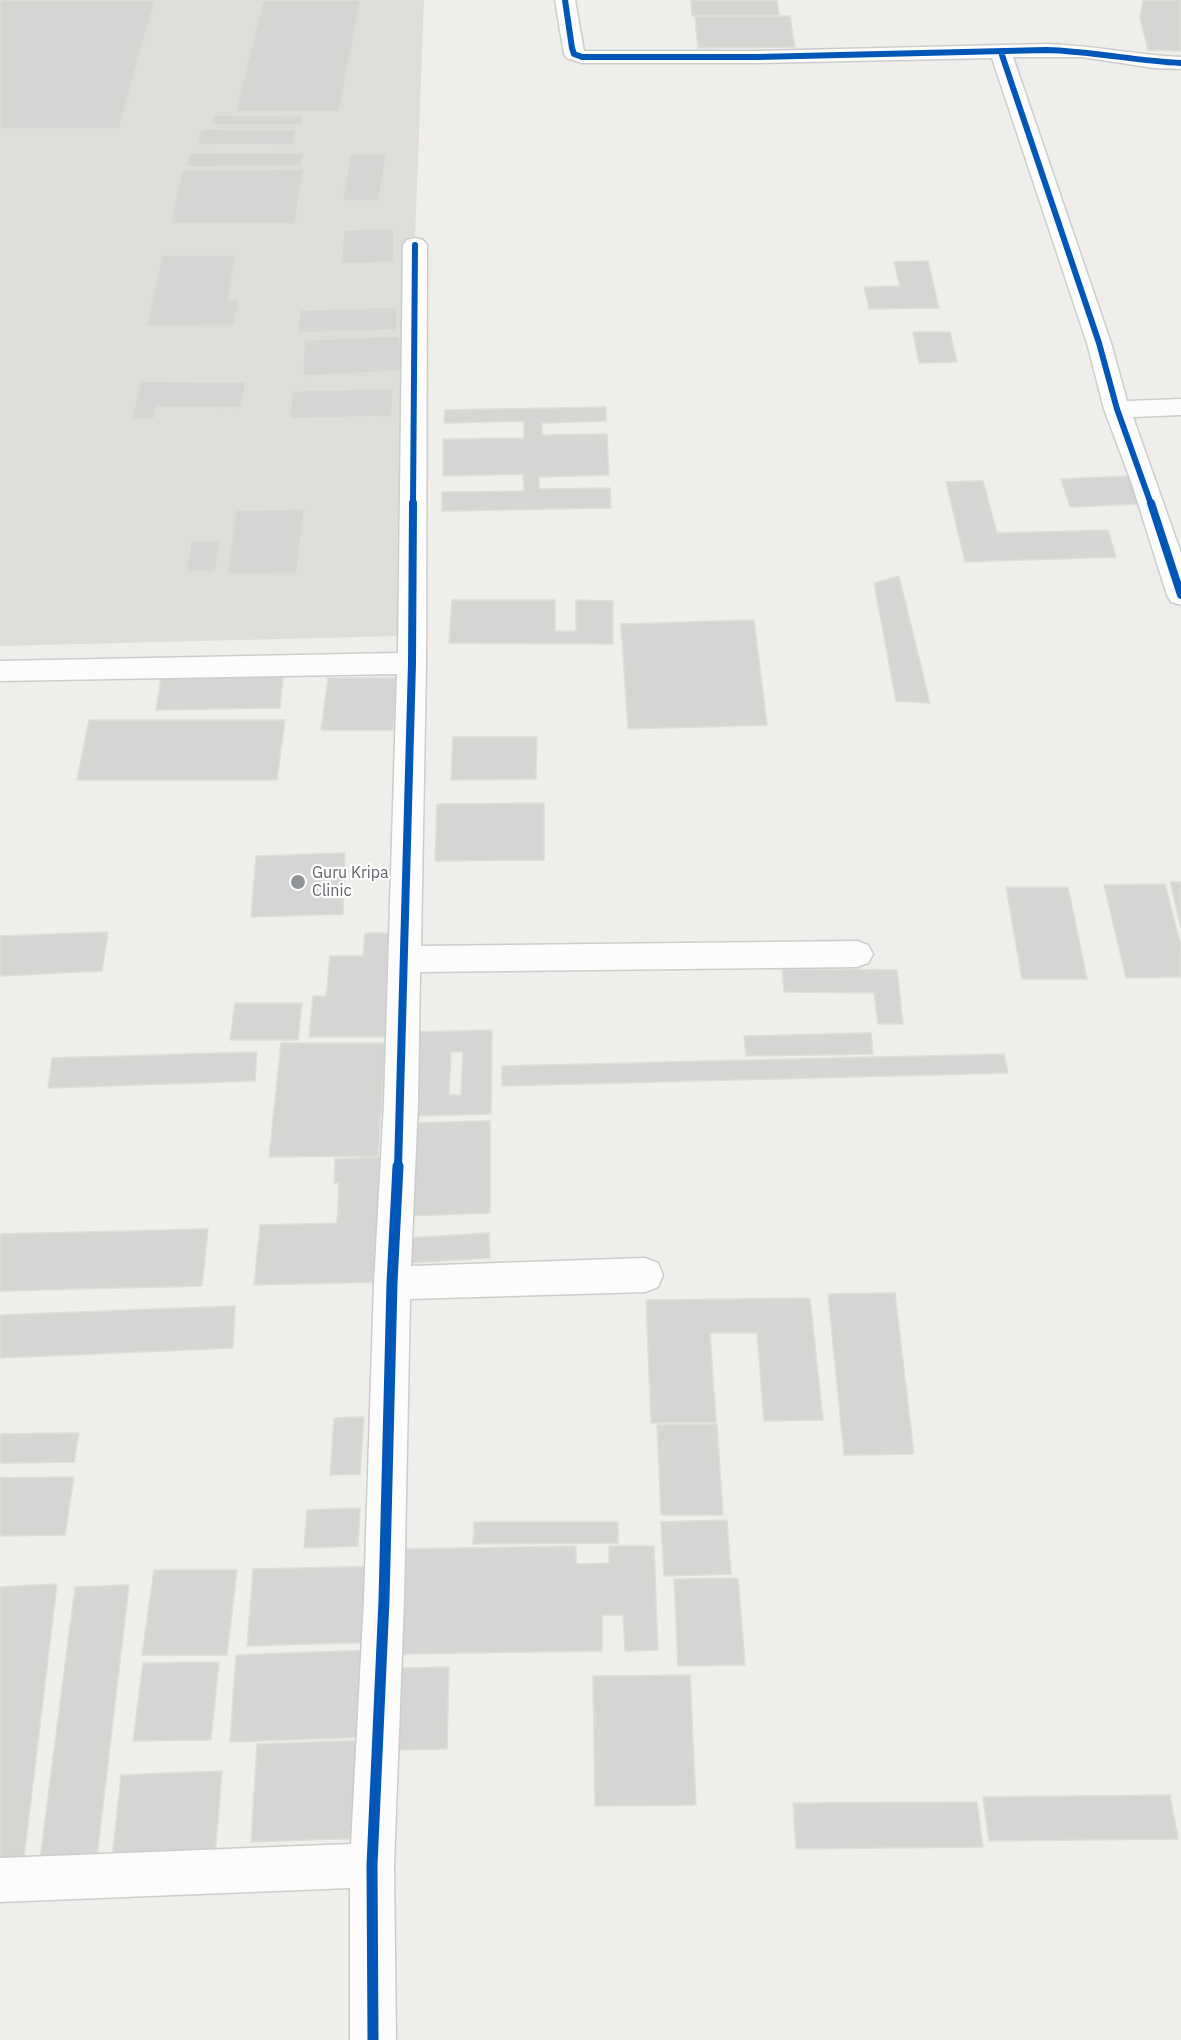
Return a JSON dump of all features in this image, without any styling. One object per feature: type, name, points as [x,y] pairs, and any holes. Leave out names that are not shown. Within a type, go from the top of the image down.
[{"type":"street","points":[[565,0],[572,48],[574,54],[582,57],[758,57],[1082,51],[1122,55],[1154,62],[1181,63]]},
{"type":"street","points":[[1001,52],[1099,343],[1117,409],[1180,583]]},
{"type":"street","points":[[373,2040],[372,1865],[384,1600],[392,1283],[401,1103],[412,663],[415,245]]},
{"type":"street","points":[[1117,409],[1181,407]]},
{"type":"street","points":[[0,670],[412,663]]},
{"type":"street","points":[[404,959],[857,954]]},
{"type":"street","points":[[392,1283],[645,1275]]},
{"type":"street","points":[[0,1880],[372,1865]]},
{"type":"shaded area","points":[[0,0],[424,0],[400,636],[0,646]]},
{"type":"building","points":[[0,0],[155,0],[119,129],[0,129]]},
{"type":"building","points":[[263,0],[361,0],[339,112],[235,111]]},
{"type":"building","points":[[691,0],[777,0],[779,16],[692,16]]},
{"type":"building","points":[[1143,0],[1181,0],[1181,51],[1148,50],[1140,17]]},
{"type":"building","points":[[790,16],[795,47],[698,48],[695,17]]},
{"type":"building","points":[[213,115],[303,116],[302,125],[211,125]]},
{"type":"building","points":[[201,129],[296,130],[293,145],[197,144]]},
{"type":"building","points":[[189,153],[304,153],[301,166],[186,167]]},
{"type":"building","points":[[350,154],[386,154],[379,201],[343,201]]},
{"type":"building","points":[[303,169],[295,224],[170,224],[182,170]]},
{"type":"building","points":[[394,228],[394,262],[341,264],[344,230]]},
{"type":"building","points":[[162,255],[236,255],[228,300],[239,300],[234,325],[146,326]]},
{"type":"building","points":[[928,261],[939,308],[869,309],[864,287],[900,286],[894,262]]},
{"type":"building","points":[[397,307],[397,330],[298,333],[300,310]]},
{"type":"building","points":[[913,332],[950,332],[957,362],[919,363]]},
{"type":"building","points":[[400,336],[401,371],[303,376],[304,340]]},
{"type":"building","points":[[141,381],[246,382],[241,408],[157,407],[154,419],[131,419]]},
{"type":"building","points":[[393,388],[392,416],[290,419],[292,391]]},
{"type":"building","points":[[606,407],[606,421],[542,423],[542,435],[607,434],[609,475],[539,477],[539,489],[610,488],[611,508],[442,511],[442,492],[524,491],[523,474],[443,476],[443,439],[524,438],[524,421],[444,423],[445,410]]},
{"type":"building","points":[[1132,476],[1142,504],[1070,507],[1061,479]]},
{"type":"building","points":[[983,481],[997,533],[1108,530],[1116,557],[965,562],[946,482]]},
{"type":"building","points":[[304,509],[297,573],[227,574],[236,510]]},
{"type":"building","points":[[191,541],[220,541],[215,572],[186,572]]},
{"type":"building","points":[[899,576],[930,703],[896,701],[874,583]]},
{"type":"building","points":[[452,600],[555,600],[555,631],[576,631],[576,600],[613,601],[613,644],[449,643]]},
{"type":"building","points":[[754,620],[767,725],[628,729],[621,624]]},
{"type":"building","points":[[284,669],[280,708],[156,710],[162,671]]},
{"type":"building","points":[[328,678],[398,678],[393,730],[321,730]]},
{"type":"building","points":[[89,720],[285,720],[277,780],[77,780]]},
{"type":"building","points":[[453,737],[537,737],[536,779],[451,780]]},
{"type":"building","points":[[544,803],[544,860],[435,861],[437,804]]},
{"type":"building","points":[[345,853],[343,914],[251,917],[256,856]]},
{"type":"building","points":[[1170,882],[1181,882],[1181,928]]},
{"type":"building","points":[[1165,884],[1181,946],[1181,977],[1126,978],[1104,885]]},
{"type":"building","points":[[1006,887],[1068,887],[1087,979],[1022,979]]},
{"type":"building","points":[[108,932],[102,971],[0,976],[0,936]]},
{"type":"building","points":[[365,933],[403,933],[397,1037],[309,1037],[313,996],[326,996],[330,956],[363,956]]},
{"type":"building","points":[[782,969],[897,970],[903,1024],[878,1024],[874,993],[784,992]]},
{"type":"building","points":[[235,1003],[302,1003],[298,1040],[230,1040]]},
{"type":"building","points":[[492,1030],[491,1114],[407,1116],[412,1032]],"holes":[[[451,1052],[463,1052],[461,1095],[449,1095]]]},
{"type":"building","points":[[871,1033],[873,1054],[746,1056],[744,1036]]},
{"type":"building","points":[[281,1043],[386,1043],[378,1156],[269,1157]]},
{"type":"building","points":[[257,1052],[255,1081],[48,1088],[52,1058]]},
{"type":"building","points":[[1004,1054],[1008,1073],[502,1086],[502,1066]]},
{"type":"building","points":[[490,1121],[490,1213],[404,1216],[408,1123]]},
{"type":"building","points":[[383,1157],[378,1282],[254,1285],[260,1225],[337,1223],[339,1183],[334,1183],[335,1159]]},
{"type":"building","points":[[208,1229],[202,1286],[0,1291],[0,1234]]},
{"type":"building","points":[[489,1233],[490,1258],[408,1263],[408,1238]]},
{"type":"building","points":[[895,1293],[914,1454],[844,1455],[828,1294]]},
{"type":"building","points":[[810,1298],[823,1420],[764,1421],[757,1333],[710,1333],[716,1422],[651,1423],[646,1300]]},
{"type":"building","points":[[235,1306],[233,1348],[0,1358],[0,1315]]},
{"type":"building","points":[[364,1417],[360,1474],[330,1475],[334,1418]]},
{"type":"building","points":[[717,1424],[723,1515],[661,1515],[657,1425]]},
{"type":"building","points":[[79,1433],[74,1462],[0,1463],[0,1434]]},
{"type":"building","points":[[74,1477],[65,1535],[0,1536],[0,1478]]},
{"type":"building","points":[[360,1508],[358,1546],[304,1548],[307,1510]]},
{"type":"building","points":[[727,1520],[731,1574],[664,1576],[661,1522]]},
{"type":"building","points":[[474,1522],[618,1522],[618,1543],[473,1544]]},
{"type":"building","points":[[576,1546],[576,1564],[609,1563],[609,1546],[654,1546],[658,1650],[625,1651],[623,1615],[602,1615],[602,1651],[398,1654],[404,1549]]},
{"type":"building","points":[[381,1566],[378,1642],[247,1646],[253,1569]]},
{"type":"building","points":[[154,1570],[237,1570],[227,1655],[142,1655]]},
{"type":"building","points":[[738,1578],[745,1665],[678,1666],[674,1579]]},
{"type":"building","points":[[57,1584],[23,1866],[0,1867],[0,1587]]},
{"type":"building","points":[[129,1585],[96,1865],[39,1867],[75,1587]]},
{"type":"building","points":[[371,1650],[368,1737],[230,1742],[236,1655]]},
{"type":"building","points":[[219,1662],[211,1740],[133,1741],[143,1663]]},
{"type":"building","points":[[449,1667],[447,1749],[394,1750],[398,1668]]},
{"type":"building","points":[[690,1675],[696,1805],[595,1806],[593,1676]]},
{"type":"building","points":[[371,1740],[367,1838],[251,1842],[257,1744]]},
{"type":"building","points":[[222,1771],[215,1856],[112,1860],[121,1775]]},
{"type":"building","points":[[1170,1795],[1178,1839],[989,1841],[983,1797]]},
{"type":"building","points":[[977,1802],[983,1847],[796,1849],[793,1803]]},
{"type":"cycle path","points":[[565,0],[572,48],[574,54],[582,57],[758,57],[1046,50],[1082,51],[1154,62],[1181,63]]},
{"type":"cycle path","points":[[1001,52],[1099,343],[1117,409],[1145,484],[1181,595]]},
{"type":"cycle path","points":[[373,2040],[372,1865],[384,1600],[392,1283],[401,1103],[412,663],[415,245]]},
{"type":"place","name":"Guru Kripa Clinic","points":[[298,882]]}]
